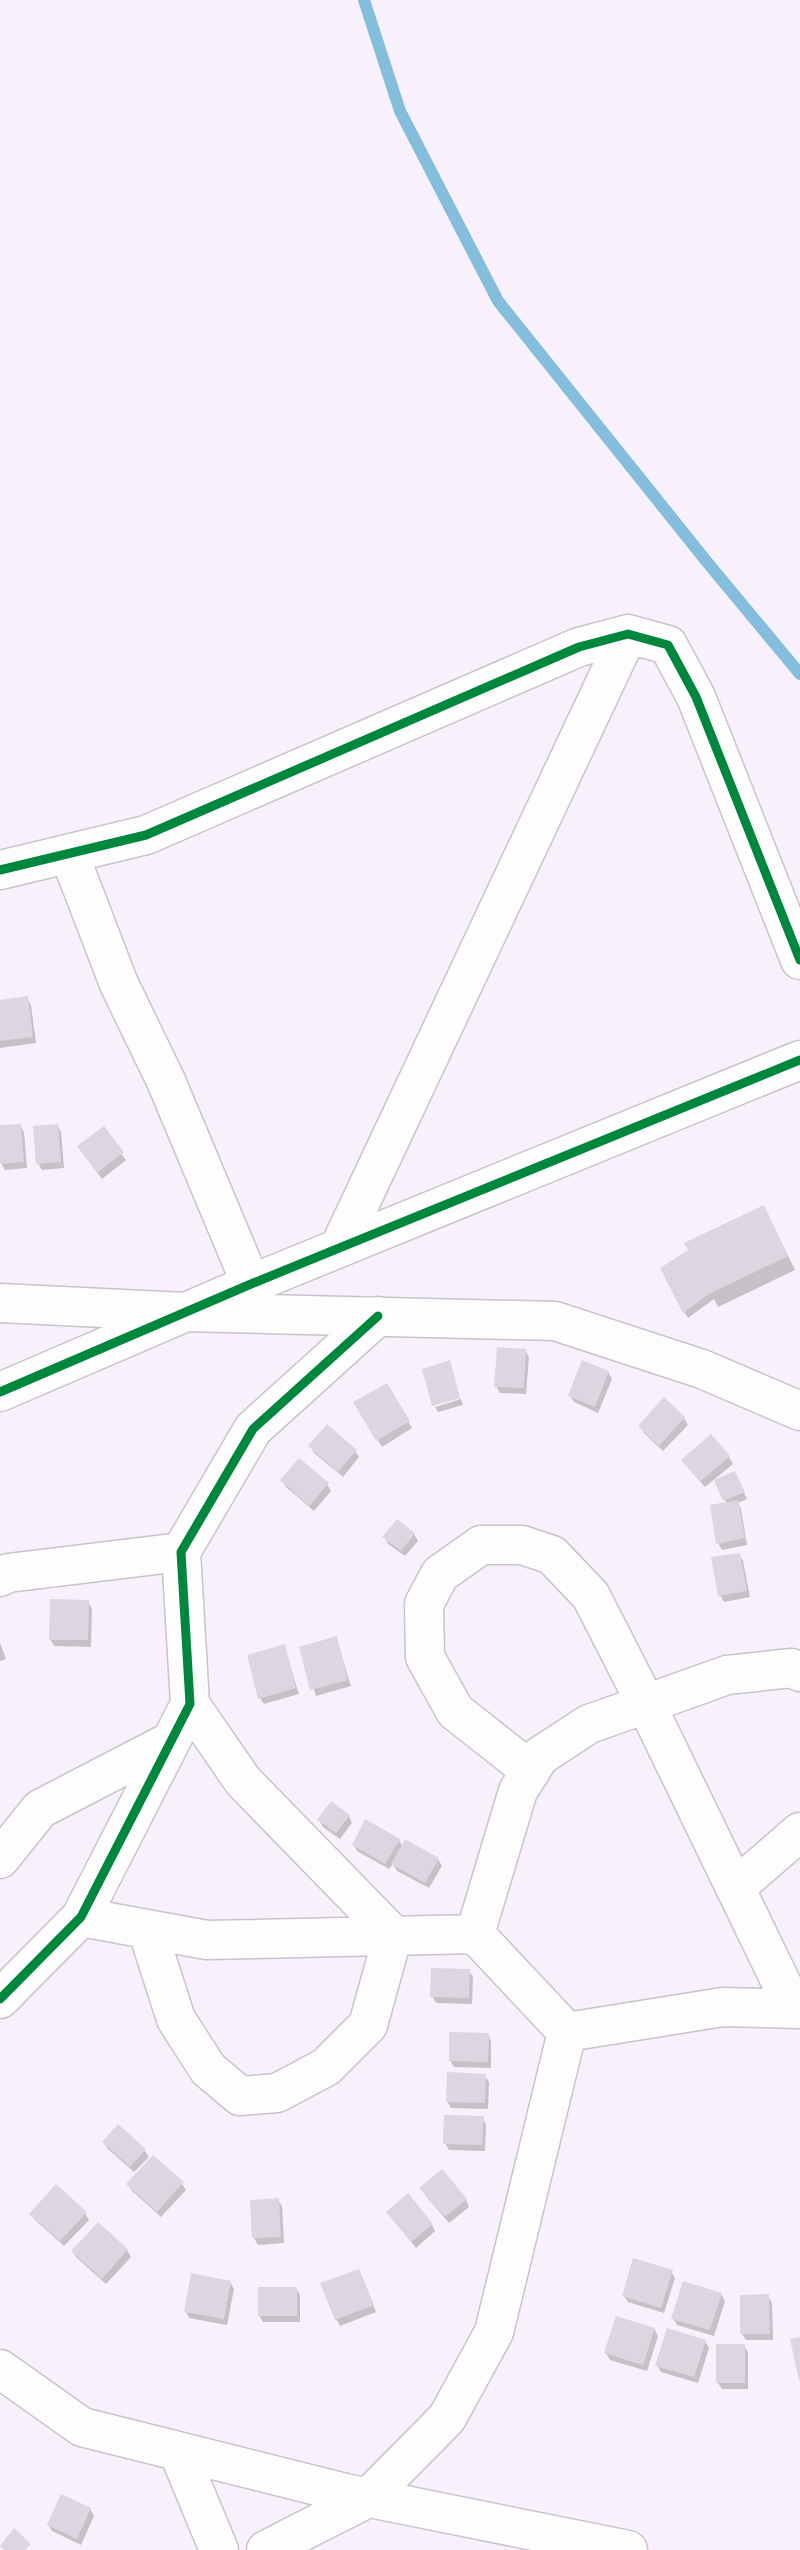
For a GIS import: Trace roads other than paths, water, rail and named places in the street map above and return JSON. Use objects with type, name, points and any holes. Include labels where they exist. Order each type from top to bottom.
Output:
[{"type":"street","points":[[339,1248],[628,634]]},
{"type":"street","points":[[0,870],[146,835],[579,647],[628,634],[668,645],[696,696],[800,960]]},
{"type":"street","points":[[69,854],[119,985],[166,1081],[251,1284]]},
{"type":"street","points":[[0,1392],[251,1284],[800,1059]]},
{"type":"street","points":[[0,1303],[185,1312],[555,1321],[702,1369],[800,1411]]},
{"type":"street","points":[[0,1999],[81,1917],[190,1704],[181,1552],[253,1429],[377,1316]]},
{"type":"street","points":[[531,1771],[455,1711],[425,1657],[424,1604],[440,1574],[481,1545],[522,1545],[552,1555],[591,1596],[797,2009],[723,2007],[566,2032]]},
{"type":"street","points":[[0,1577],[8,1573],[181,1552]]},
{"type":"street","points":[[475,1934],[518,1791],[540,1756],[589,1724],[727,1675],[792,1668],[800,1672]]},
{"type":"street","points":[[190,1704],[243,1781],[393,1936]]},
{"type":"street","points":[[0,1859],[40,1809],[171,1741]]},
{"type":"street","points":[[735,1888],[800,1832]]},
{"type":"street","points":[[81,1917],[207,1940],[475,1934],[566,2032]]},
{"type":"street","points":[[147,1930],[176,2019],[208,2069],[240,2096],[277,2093],[326,2067],[368,2025],[393,1936]]},
{"type":"street","points":[[266,2550],[368,2498],[447,2418],[494,2332],[566,2032]]},
{"type":"street","points":[[0,2369],[82,2427],[368,2498],[628,2550]]},
{"type":"street","points":[[178,2451],[219,2550]]},
{"type":"waterway","points":[[364,0],[400,111],[498,301],[800,674]]}]
